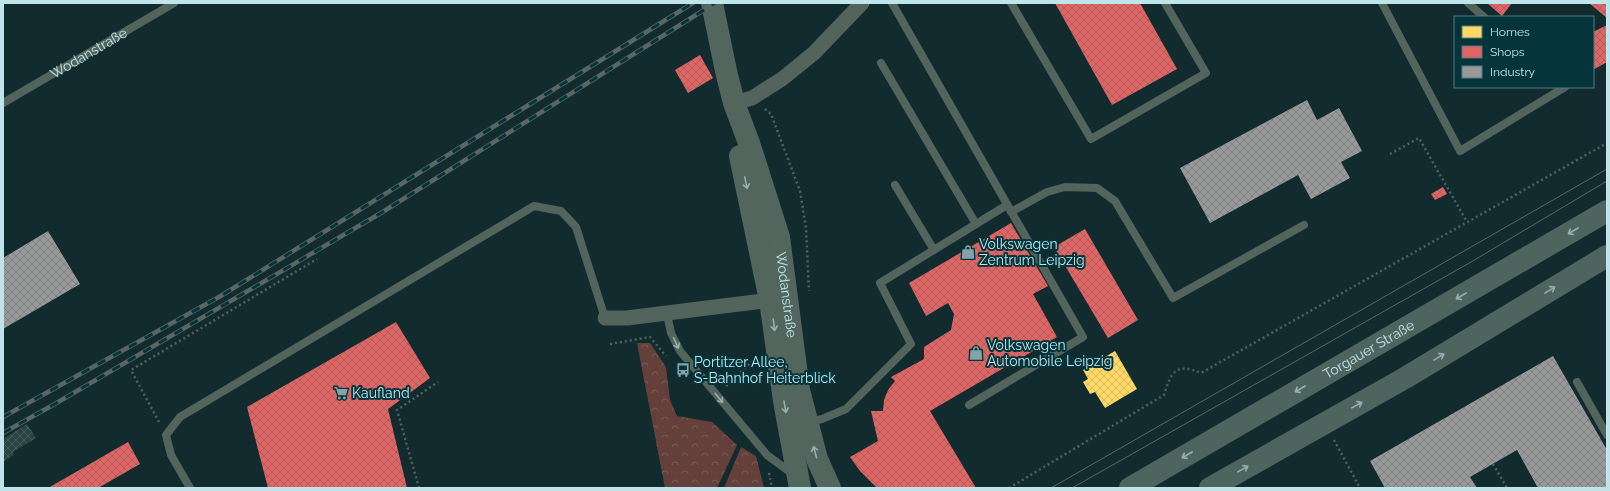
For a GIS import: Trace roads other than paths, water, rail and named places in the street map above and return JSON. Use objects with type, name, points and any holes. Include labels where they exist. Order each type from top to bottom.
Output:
[{"type":"main road","name":"Torgauer Straße","points":[[1130,488],[1607,211]]},
{"type":"main road","points":[[1210,488],[1405,378],[1607,256]]},
{"type":"street","name":"Wodanstraße","points":[[712,3],[734,103],[738,147],[778,299],[817,459],[830,488]]},
{"type":"street","points":[[734,103],[752,98],[782,79],[814,53],[862,3]]},
{"type":"street","name":"Wodanstraße","points":[[778,299],[776,342],[784,401],[799,483]]},
{"type":"street","points":[[605,318],[627,318],[667,314],[778,299]]},
{"type":"lane","name":"Wodanstraße","points":[[3,103],[174,3]]},
{"type":"lane","points":[[892,3],[1083,337],[969,405]]},
{"type":"lane","points":[[1011,3],[1091,139],[1206,73],[1165,3]]},
{"type":"lane","points":[[1382,3],[1460,151],[1563,88]]},
{"type":"lane","points":[[1468,3],[1483,16]]},
{"type":"lane","points":[[881,63],[976,224]]},
{"type":"lane","points":[[895,184],[934,250]]},
{"type":"lane","points":[[808,422],[822,419],[846,409],[911,344],[880,283],[976,224],[1047,192],[1065,187],[1096,188],[1115,201],[1174,298],[1304,225]]},
{"type":"lane","points":[[190,488],[171,455],[166,435],[180,417],[534,206],[562,211],[576,227],[605,318]]},
{"type":"lane","points":[[667,314],[671,333],[680,351],[767,455],[799,483]]},
{"type":"lane","points":[[1577,382],[1607,435]]},
{"type":"tram line","points":[[1051,488],[1607,169]]},
{"type":"tram line","points":[[1072,488],[1471,262],[1607,181]]},
{"type":"railway","points":[[3,417],[219,297],[693,3]]},
{"type":"railway","points":[[3,433],[381,213],[715,3]]},
{"type":"place","name":"Volkswagen Zentrum Leipzig","points":[[968,252]]},
{"type":"place","name":"Volkswagen Automobile Leipzig","points":[[976,353]]},
{"type":"place","name":"Portitzer Allee, S-Bahnhof Heiterblick","points":[[683,370]]},
{"type":"place","name":"Kaufland","points":[[341,393]]}]
